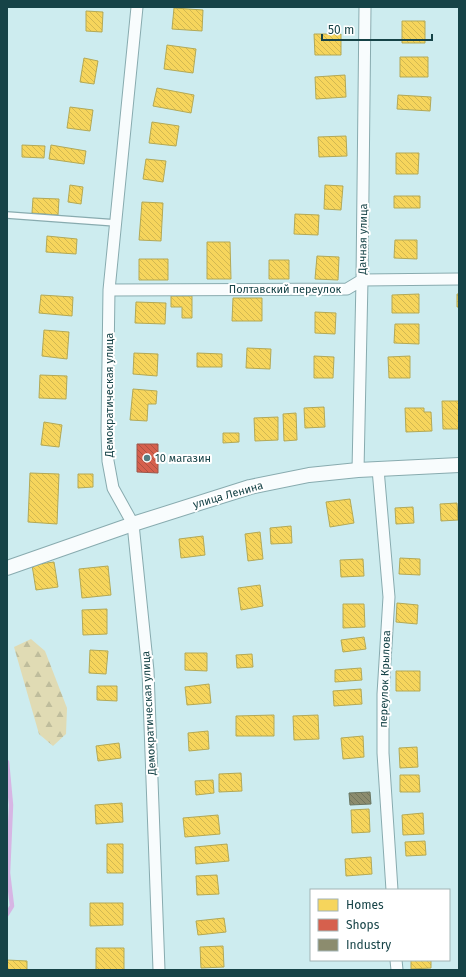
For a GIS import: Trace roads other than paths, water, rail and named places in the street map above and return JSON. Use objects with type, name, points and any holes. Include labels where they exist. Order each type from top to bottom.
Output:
[{"type":"street","name":"Демократическая улица","points":[[137,7],[110,290],[107,431],[108,461],[113,488],[132,524],[148,671],[159,970]]},
{"type":"street","name":"Дачная улица","points":[[358,470],[365,7]]},
{"type":"street","name":"Полтавский переулок","points":[[110,290],[347,289],[362,280],[459,279]]},
{"type":"street","name":"улица Ленина","points":[[7,568],[132,524],[250,487],[309,475],[358,470],[459,465]]},
{"type":"street","name":"переулок Крылова","points":[[378,469],[389,597],[383,694],[383,753],[392,889]]},
{"type":"lane","points":[[7,215],[116,223]]},
{"type":"waterway","points":[[7,762],[11,805],[8,873],[12,906],[7,914]]},
{"type":"place","name":"10 магазин","points":[[147,458]]}]
